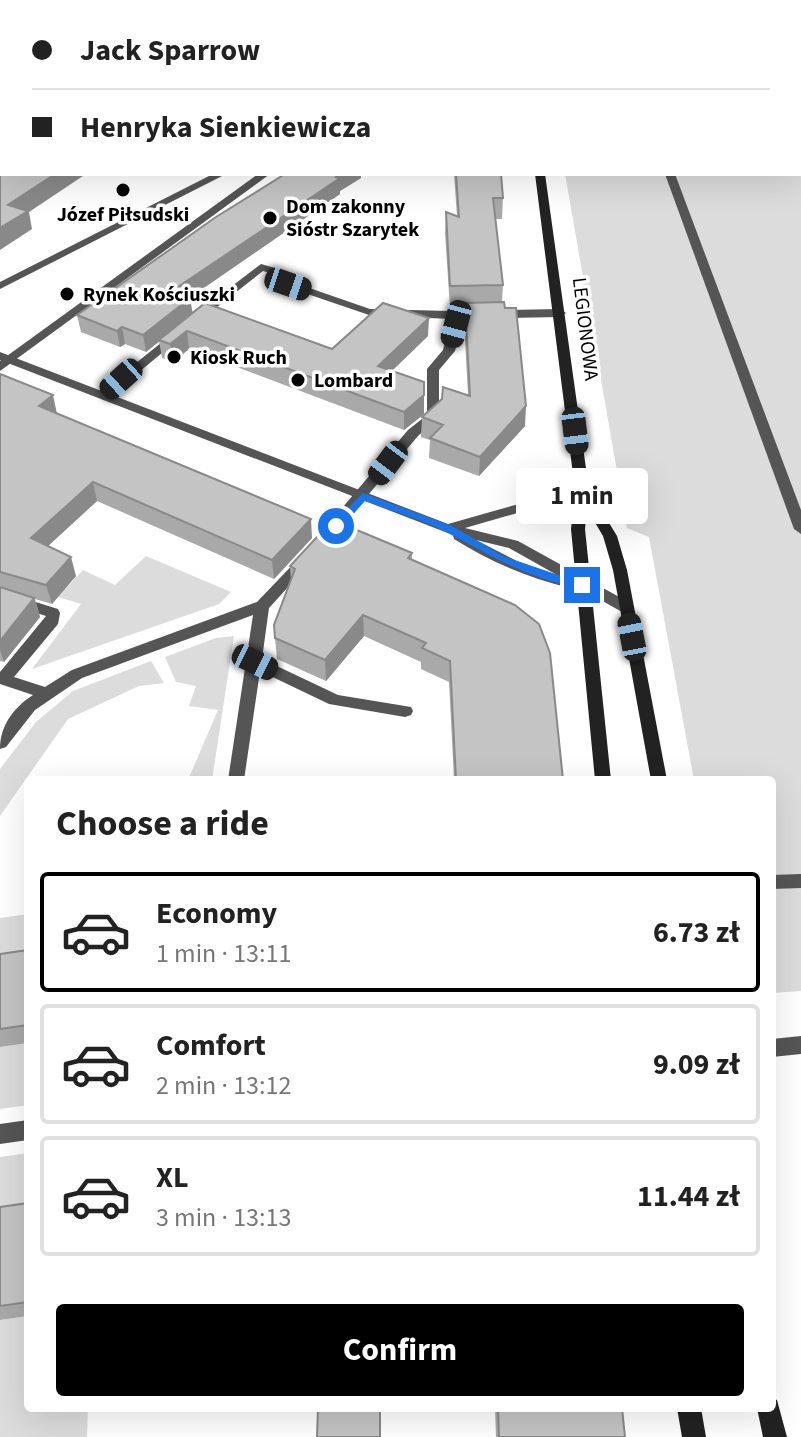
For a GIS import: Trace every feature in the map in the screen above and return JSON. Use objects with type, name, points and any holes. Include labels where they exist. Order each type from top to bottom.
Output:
[{"type":"main road","name":"LEGIONOWA","points":[[540,176],[582,490],[578,506],[582,585],[603,776]]},
{"type":"main road","name":"LEGIONOWA","points":[[582,490],[610,536],[627,608],[658,776]]},
{"type":"main road","points":[[690,1412],[694,1437]]},
{"type":"main road","points":[[770,1412],[775,1437]]},
{"type":"street","points":[[0,286],[217,176]]},
{"type":"street","points":[[4,361],[262,176]]},
{"type":"street","points":[[671,176],[801,529]]},
{"type":"street","points":[[104,395],[261,267],[278,272],[288,284],[369,312],[450,315],[560,313]]},
{"type":"street","points":[[0,743],[29,706],[44,693],[77,674],[262,606],[363,496],[413,433],[433,416],[433,369],[449,351],[456,324],[450,315]]},
{"type":"street","points":[[4,361],[104,395],[448,529],[501,560],[547,578],[582,585],[627,608]]},
{"type":"street","points":[[448,529],[582,490]]},
{"type":"street","points":[[0,596],[53,613],[53,620],[2,678],[44,693]]},
{"type":"street","points":[[237,776],[262,606]]},
{"type":"street","points":[[255,662],[335,700],[405,711]]},
{"type":"street","points":[[776,882],[801,881]]},
{"type":"street","points":[[776,1048],[801,1045]]},
{"type":"street","points":[[0,1134],[24,1131]]},
{"type":"shaded area","points":[[565,176],[801,176],[801,991],[776,993],[776,776],[693,776],[649,537],[627,528]]},
{"type":"shaded area","points":[[146,556],[231,592],[219,604],[32,669],[81,604],[58,597],[83,570],[115,585]]},
{"type":"shaded area","points":[[234,636],[213,776],[190,776],[218,710],[189,706],[196,686],[176,682],[165,657],[216,638]]},
{"type":"shaded area","points":[[151,661],[164,683],[139,686],[68,719],[28,776],[24,776],[24,782],[0,816],[0,769],[36,722],[73,691]]},
{"type":"shaded area","points":[[24,915],[24,951],[0,955],[0,918]]},
{"type":"shaded area","points":[[24,1044],[24,1106],[0,1109],[0,1047]]},
{"type":"shaded area","points":[[24,1154],[24,1220],[0,1223],[0,1157]]},
{"type":"shaded area","points":[[24,1317],[24,1412],[88,1412],[87,1437],[0,1437],[0,1320]]},
{"type":"building","points":[[0,176],[52,176],[8,205],[28,211],[0,228]]},
{"type":"building","points":[[282,176],[340,178],[172,291],[190,298],[143,335],[122,327],[117,331],[77,315],[216,217]]},
{"type":"building","points":[[456,176],[501,176],[503,198],[493,198],[503,285],[450,286],[446,212],[459,217]]},
{"type":"building","points":[[504,302],[505,308],[516,308],[526,406],[480,457],[430,438],[443,425],[422,417],[442,399],[443,387],[470,396],[465,303]]},
{"type":"building","points":[[205,303],[332,349],[383,303],[429,318],[378,366],[424,382],[424,395],[404,412],[187,331],[170,344],[159,340]]},
{"type":"building","points":[[0,374],[53,395],[39,406],[311,519],[272,560],[93,482],[31,538],[71,557],[46,585],[0,572]]},
{"type":"building","points":[[340,523],[412,553],[408,558],[515,605],[539,624],[550,653],[563,776],[456,776],[450,661],[422,648],[426,643],[363,615],[325,660],[275,638],[274,625],[295,569],[290,566],[329,524],[336,528]]},
{"type":"building","points":[[0,587],[34,598],[0,641]]},
{"type":"building","points":[[24,951],[24,1026],[0,1029],[0,954]]},
{"type":"building","points":[[24,1204],[24,1303],[0,1306],[0,1207]]},
{"type":"building","points":[[318,1412],[380,1412],[380,1437],[317,1437]]},
{"type":"building","points":[[498,1412],[622,1412],[625,1437],[499,1437]]},
{"type":"place","name":"Józef Piłsudski","points":[[123,190]]},
{"type":"place","name":"Dom zakonny Sióstr Szarytek","points":[[270,218]]},
{"type":"place","name":"Rynek Kościuszki","points":[[67,294]]},
{"type":"place","name":"Kiosk Ruch","points":[[174,357]]},
{"type":"place","name":"Lombard","points":[[298,380]]},
{"type":"route","points":[[336,526],[363,496],[448,529],[501,560],[547,578],[582,585]]}]
